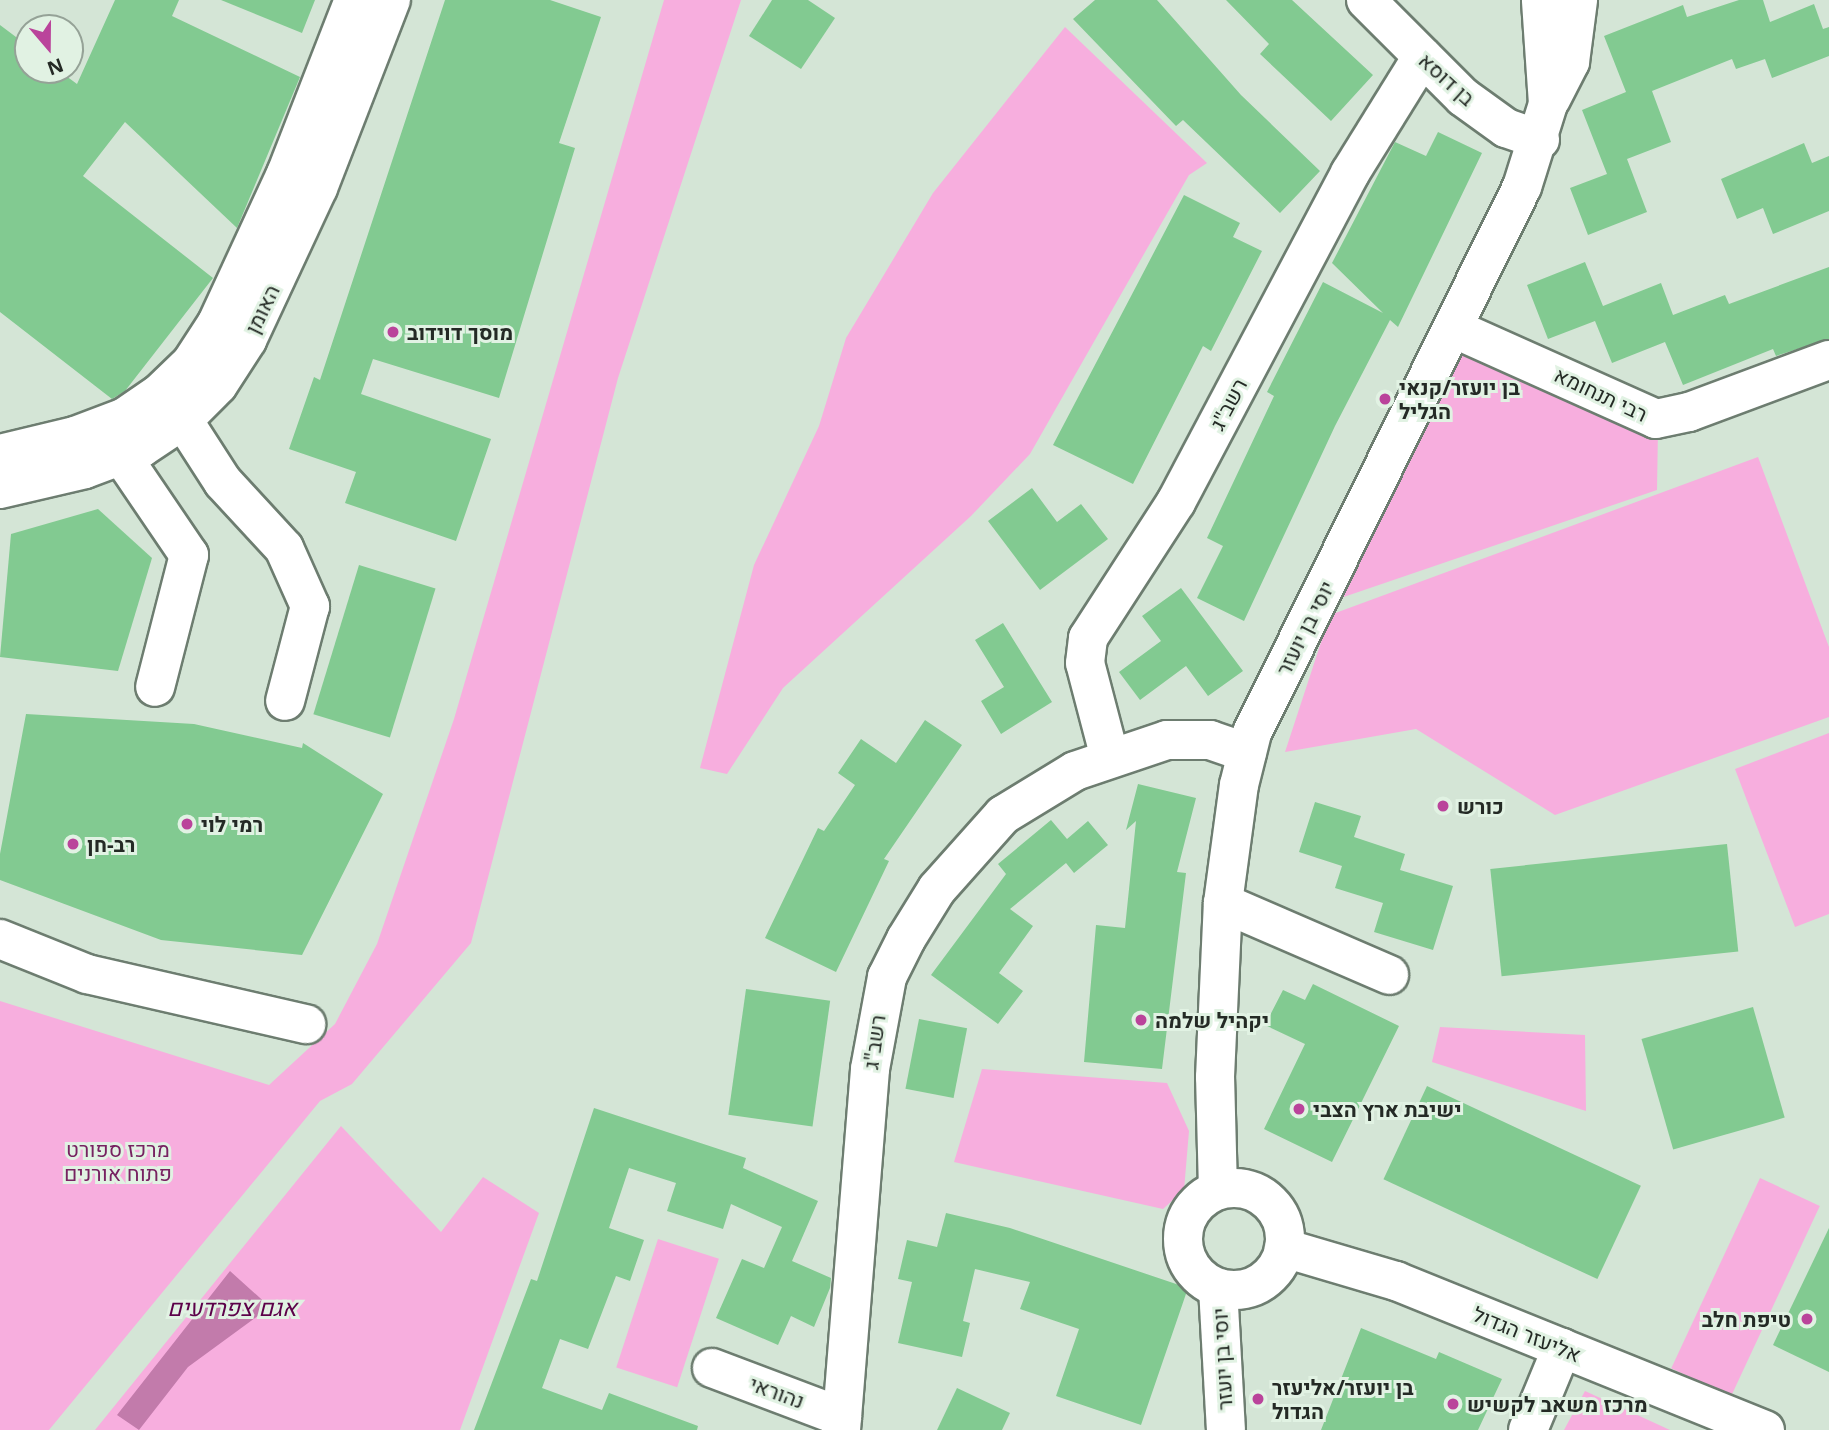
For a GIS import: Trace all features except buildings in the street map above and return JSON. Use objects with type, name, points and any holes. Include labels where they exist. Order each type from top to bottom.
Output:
[{"type":"street","name":"האומן","points":[[0,454],[125,417],[160,393],[191,363],[223,311],[286,174],[354,0]]},
{"type":"street","name":"האומן","points":[[0,489],[141,448],[183,420],[218,385],[272,290],[318,188],[391,0]]},
{"type":"street","name":"בן דוסא","points":[[1366,0],[1463,97],[1506,128],[1544,122]]},
{"type":"street","name":"יוסי בן יועזר","points":[[1541,0],[1544,122]]},
{"type":"street","name":"יוסי בן יועזר","points":[[1218,1190],[1214,1125],[1223,903],[1252,733],[1455,329],[1570,62],[1578,0]]},
{"type":"street","name":"רשב\"ג","points":[[1110,758],[1085,663],[1088,638],[1176,502],[1350,173],[1422,57]]},
{"type":"street","name":"רבי תנחומא","points":[[1455,329],[1656,419],[1689,412],[1829,360]]},
{"type":"street","points":[[183,420],[223,481],[284,548],[310,606],[285,701]]},
{"type":"street","points":[[121,456],[189,555],[155,687]]},
{"type":"street","name":"רשב\"ג","points":[[842,1423],[870,1069],[887,977],[937,889],[1003,816],[1075,771],[1167,740],[1210,740],[1247,753]]},
{"type":"street","points":[[1223,903],[1389,975]]},
{"type":"street","points":[[0,939],[87,974],[306,1024]]},
{"type":"street","points":[[1218,1190],[1252,1191],[1268,1200],[1284,1231],[1284,1248],[1278,1265],[1260,1282],[1235,1290],[1218,1288],[1190,1266],[1183,1231],[1194,1206],[1218,1190]]},
{"type":"street","name":"אליעזר הגדול","points":[[1284,1248],[1396,1282],[1765,1430]]},
{"type":"street","name":"יוסי בן יועזר","points":[[1218,1288],[1226,1430]]},
{"type":"street","points":[[1528,1430],[1562,1348]]},
{"type":"street","name":"נהוראי","points":[[712,1368],[842,1423]]},
{"type":"green space","name":"מרכז ספורט פתוח אורנים","points":[[664,0],[741,0],[618,378],[471,943],[352,1084],[320,1101],[49,1430],[0,1430],[0,1001],[269,1085],[335,1024],[377,944],[454,719]]},
{"type":"green space","points":[[1065,27],[1207,163],[1189,175],[1030,454],[971,516],[783,688],[727,774],[700,768],[754,565],[819,426],[846,338],[933,193]]},
{"type":"green space","points":[[1449,341],[1658,429],[1657,490],[1329,602]]},
{"type":"green space","points":[[1758,457],[1829,647],[1829,717],[1555,815],[1416,729],[1285,752],[1330,615]]},
{"type":"green space","points":[[1829,733],[1829,914],[1795,927],[1735,769]]},
{"type":"green space","points":[[1440,1027],[1585,1035],[1586,1111],[1432,1062]]},
{"type":"green space","points":[[982,1069],[1167,1083],[1189,1131],[1184,1190],[1163,1209],[954,1162]]},
{"type":"green space","points":[[341,1126],[441,1232],[483,1177],[539,1213],[460,1430],[95,1430]]},
{"type":"green space","points":[[1760,1178],[1820,1206],[1731,1396],[1671,1368]]},
{"type":"green space","points":[[658,1239],[719,1259],[677,1387],[616,1367]]},
{"type":"green space","points":[[1585,1391],[1670,1430],[1564,1430]]},
{"type":"water","name":"אגם צפרדעים","points":[[230,1271],[270,1307],[188,1367],[139,1430],[117,1415]]},
{"type":"place","name":"מוסך דוידוב","points":[[393,332]]},
{"type":"place","name":"בן יועזר/קנאי הגליל","points":[[1385,399]]},
{"type":"place","name":"כורש","points":[[1443,806]]},
{"type":"place","name":"רמי לוי","points":[[187,824]]},
{"type":"place","name":"רב-חן","points":[[73,844]]},
{"type":"place","name":"יקהיל שלמה","points":[[1141,1020]]},
{"type":"place","name":"ישיבת ארץ הצבי","points":[[1299,1109]]},
{"type":"place","name":"טיפת חלב","points":[[1807,1319]]},
{"type":"place","name":"בן יועזר/אליעזר הגדול","points":[[1258,1399]]},
{"type":"place","name":"מרכז משאב לקשיש","points":[[1453,1404]]}]
